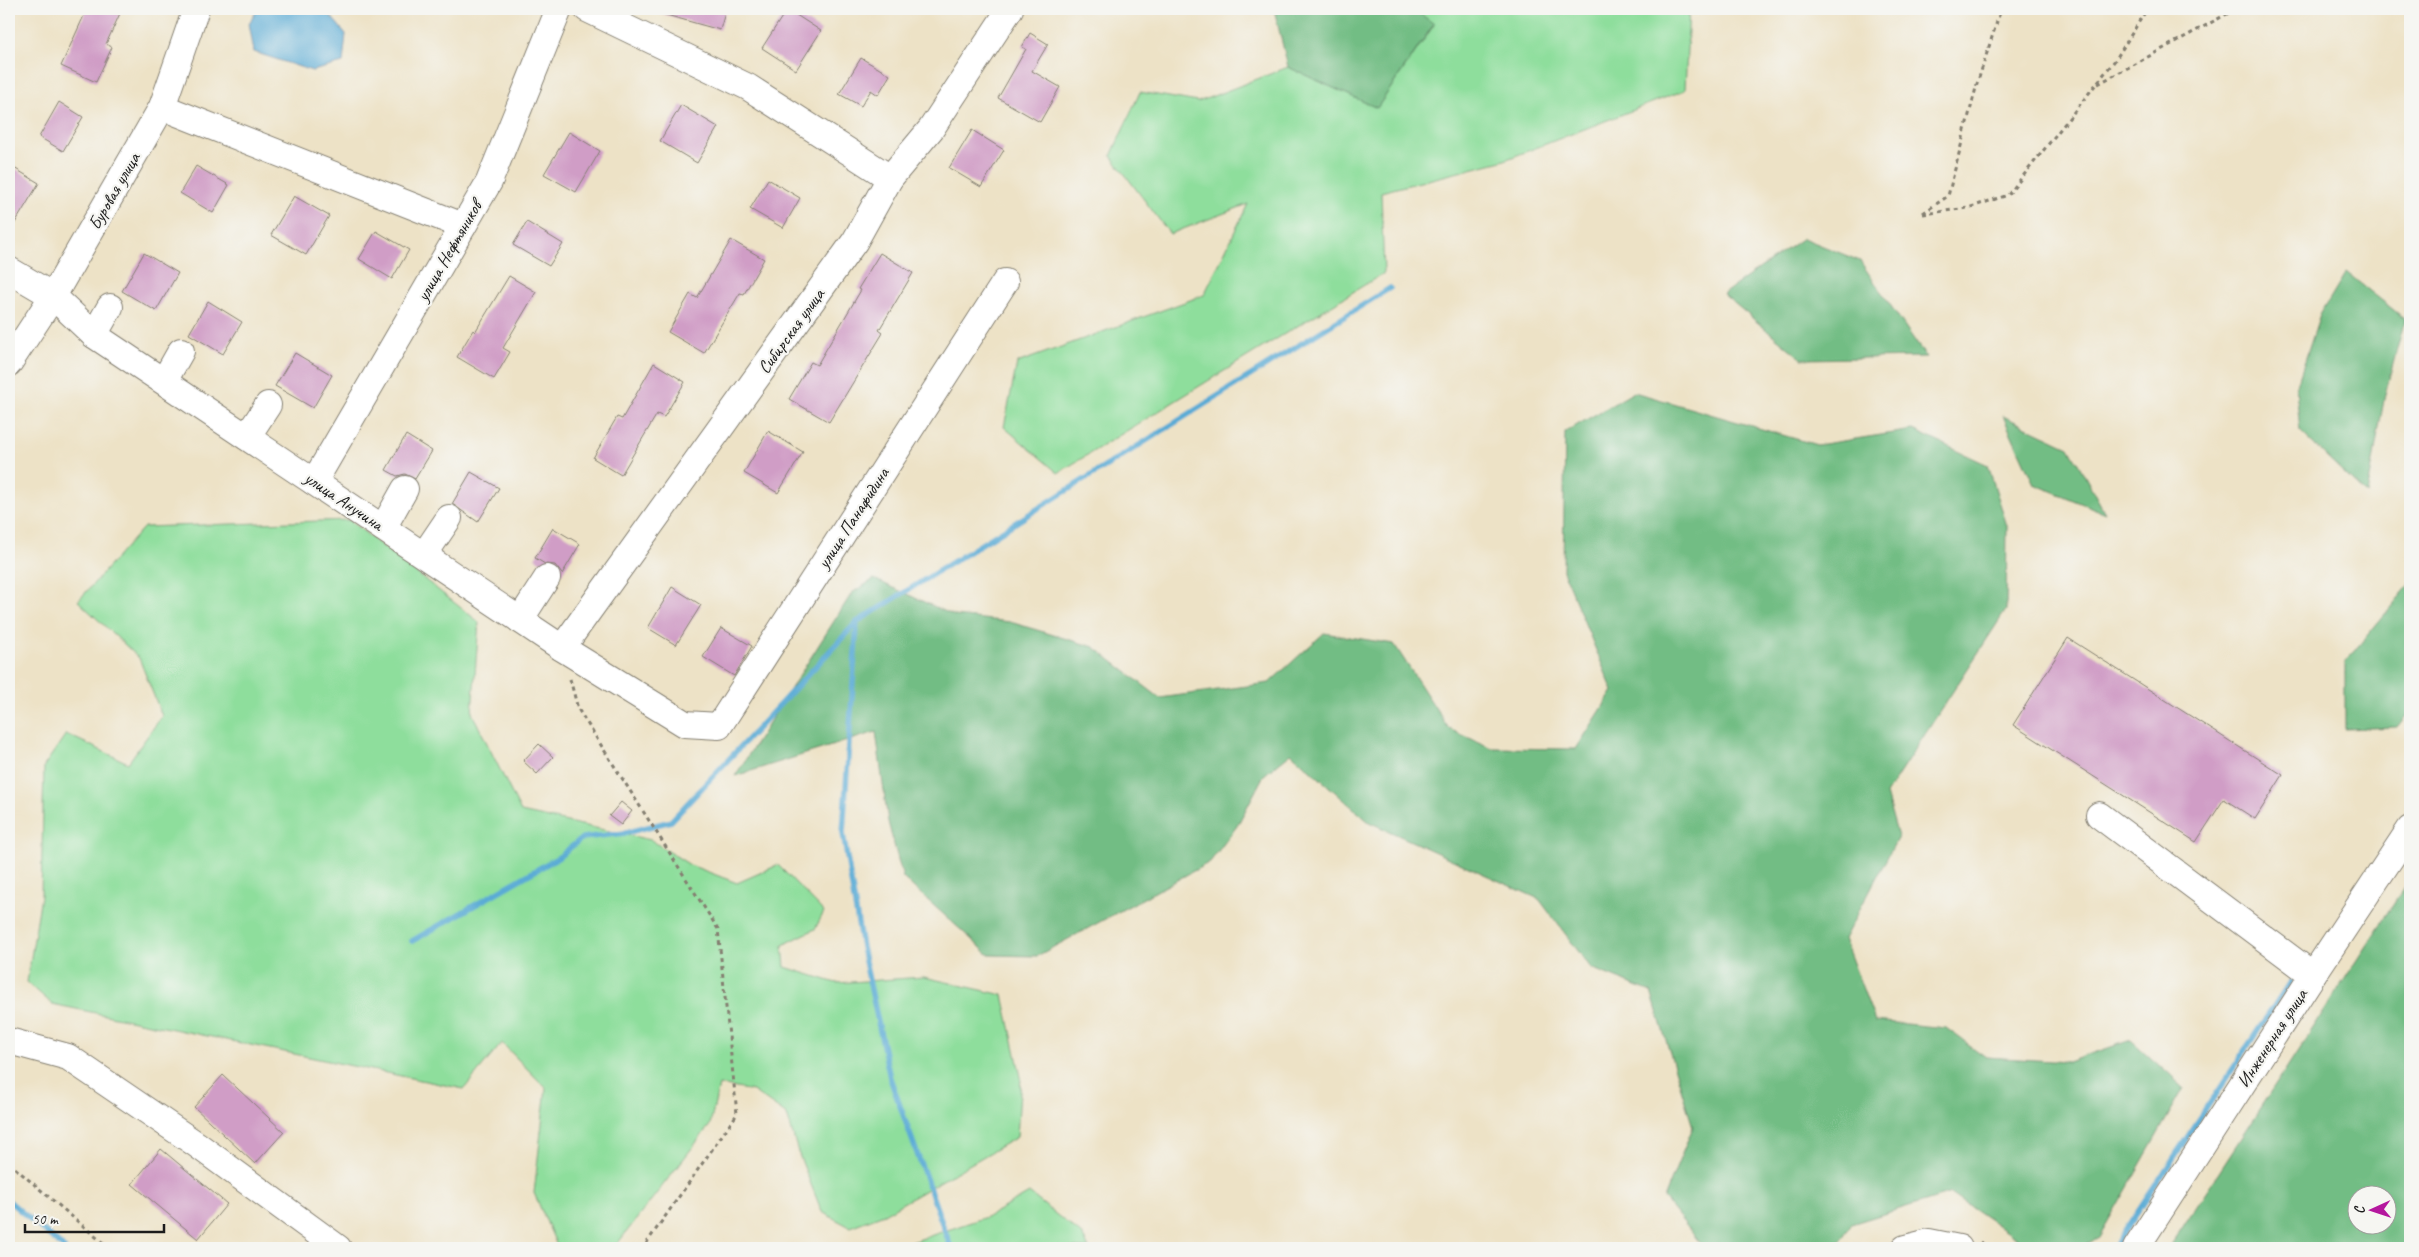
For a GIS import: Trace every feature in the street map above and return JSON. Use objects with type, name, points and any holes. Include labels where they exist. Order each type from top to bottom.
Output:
[{"type":"street","name":"Буровая улица","points":[[9,363],[53,296],[162,107],[196,9]]},
{"type":"street","name":"улица Нефтяников","points":[[314,482],[489,182],[559,9]]},
{"type":"street","points":[[586,9],[748,88],[890,178]]},
{"type":"street","name":"Сибирская улица","points":[[562,648],[856,241],[890,178],[931,129],[1010,9]]},
{"type":"street","points":[[162,107],[463,226]]},
{"type":"street","name":"улица Анучина","points":[[9,270],[53,296],[94,335],[562,648],[685,724]]},
{"type":"street","name":"улица Панафидина","points":[[685,724],[719,726],[1005,282]]},
{"type":"street","points":[[94,335],[110,307]]},
{"type":"street","points":[[164,382],[181,351]]},
{"type":"street","points":[[247,437],[268,405]]},
{"type":"street","points":[[383,528],[405,489]]},
{"type":"street","points":[[424,555],[449,518]]},
{"type":"street","points":[[520,620],[548,578]]},
{"type":"street","points":[[2099,815],[2313,974]]},
{"type":"street","name":"Инженерная улица","points":[[2136,1248],[2313,974],[2410,829]]},
{"type":"street","points":[[9,1041],[68,1057],[196,1144],[338,1248]]},
{"type":"street","points":[[1905,1248],[1929,1242],[1959,1248]]},
{"type":"path","points":[[2001,9],[1977,84],[1948,196],[1923,214],[1968,208],[2008,195],[2116,59],[2147,9]]},
{"type":"path","points":[[2095,86],[2236,9]]},
{"type":"path","points":[[562,648],[578,709],[718,929],[737,1114],[643,1248]]},
{"type":"path","points":[[9,1163],[109,1248]]},
{"type":"green space","points":[[1274,9],[1414,9],[1434,24],[1377,108],[1288,67]]},
{"type":"green space","points":[[1414,9],[1689,9],[1685,90],[1502,161],[1381,192],[1384,273],[1058,473],[1004,427],[1017,363],[1204,295],[1248,204],[1170,234],[1111,156],[1140,92],[1198,102],[1288,67],[1377,108],[1434,25]]},
{"type":"green space","points":[[1803,238],[1860,261],[1926,357],[1802,359],[1723,294]]},
{"type":"green space","points":[[2346,272],[2405,319],[2385,394],[2367,495],[2300,431],[2296,388],[2320,315]]},
{"type":"green space","points":[[1634,392],[1817,445],[1913,430],[1988,465],[2007,526],[2006,610],[1886,794],[1898,837],[1844,939],[1875,1021],[1946,1028],[1986,1057],[2068,1062],[2131,1040],[2184,1088],[2099,1237],[2078,1248],[2031,1248],[1951,1193],[1851,1224],[1836,1248],[1690,1248],[1701,1244],[1664,1198],[1693,1127],[1651,992],[1591,968],[1539,899],[1369,822],[1291,753],[1264,775],[1237,826],[1210,862],[1037,956],[989,955],[903,878],[888,822],[876,732],[735,776],[852,593],[874,579],[955,616],[1010,622],[1094,647],[1160,698],[1269,683],[1324,633],[1394,644],[1449,729],[1492,748],[1576,749],[1613,691],[1563,571],[1565,432]]},
{"type":"green space","points":[[2003,416],[2069,447],[2105,513],[2034,484]]},
{"type":"green space","points":[[349,520],[479,622],[472,713],[521,812],[651,840],[690,865],[737,883],[778,865],[824,912],[815,929],[783,945],[785,967],[836,983],[924,977],[1003,995],[1021,1077],[1017,1137],[884,1214],[850,1227],[822,1212],[798,1152],[787,1115],[753,1091],[719,1085],[710,1125],[614,1248],[558,1248],[534,1193],[546,1088],[502,1043],[464,1089],[52,1004],[27,982],[41,896],[44,766],[66,734],[128,763],[162,716],[139,658],[78,601],[144,527]]},
{"type":"green space","points":[[2410,584],[2410,711],[2397,727],[2345,729],[2345,662]]},
{"type":"green space","points":[[2410,879],[2410,1248],[2169,1248]]},
{"type":"green space","points":[[1029,1193],[1082,1235],[1089,1248],[894,1248],[989,1216]]},
{"type":"water","points":[[258,9],[316,9],[329,14],[346,34],[343,63],[312,71],[254,52],[249,23]]},
{"type":"building","points":[[87,9],[122,9],[106,44],[112,47],[96,82],[61,66]]},
{"type":"building","points":[[660,9],[726,9],[720,30],[659,13]]},
{"type":"building","points":[[787,9],[821,31],[796,70],[762,48]]},
{"type":"building","points":[[1030,33],[1048,44],[1032,71],[1060,87],[1040,122],[998,98],[1026,49],[1022,47]]},
{"type":"building","points":[[861,58],[890,75],[878,95],[871,90],[861,106],[839,94]]},
{"type":"building","points":[[59,102],[83,117],[63,151],[39,137]]},
{"type":"building","points":[[681,105],[718,127],[697,163],[660,141]]},
{"type":"building","points":[[972,130],[1004,150],[981,187],[949,168]]},
{"type":"building","points":[[569,132],[600,151],[576,192],[544,174]]},
{"type":"building","points":[[9,165],[39,183],[9,233]]},
{"type":"building","points":[[196,166],[229,185],[213,213],[180,193]]},
{"type":"building","points":[[768,179],[800,198],[783,228],[750,209]]},
{"type":"building","points":[[294,196],[329,216],[306,255],[271,235]]},
{"type":"building","points":[[527,222],[563,244],[549,266],[513,245]]},
{"type":"building","points":[[376,231],[409,250],[392,279],[359,259]]},
{"type":"building","points":[[731,240],[764,259],[744,294],[740,293],[704,353],[668,332],[690,294],[697,298]]},
{"type":"building","points":[[144,253],[178,273],[156,311],[122,291]]},
{"type":"building","points":[[880,253],[913,273],[879,330],[883,333],[829,422],[789,399],[811,362],[817,365],[861,290],[858,289]]},
{"type":"building","points":[[509,276],[536,292],[503,348],[510,352],[494,379],[457,357],[473,330],[475,332]]},
{"type":"building","points":[[208,301],[242,322],[223,354],[189,334]]},
{"type":"building","points":[[295,353],[332,375],[313,408],[275,386]]},
{"type":"building","points":[[654,363],[685,382],[664,417],[657,414],[621,475],[593,458],[617,417],[622,419]]},
{"type":"building","points":[[768,431],[803,452],[778,493],[744,473]]},
{"type":"building","points":[[406,435],[432,451],[415,479],[405,474],[397,476],[386,470]]},
{"type":"building","points":[[471,472],[499,488],[478,522],[452,504]]},
{"type":"building","points":[[553,528],[580,544],[562,574],[555,565],[545,564],[535,558]]},
{"type":"building","points":[[672,587],[701,605],[676,645],[648,628]]},
{"type":"building","points":[[721,628],[752,646],[734,676],[703,657]]},
{"type":"building","points":[[2068,638],[2283,775],[2255,819],[2224,799],[2196,842],[2013,725]]},
{"type":"building","points":[[539,744],[553,757],[537,774],[523,761]]},
{"type":"building","points":[[621,802],[632,811],[621,825],[609,816]]},
{"type":"building","points":[[223,1075],[284,1132],[255,1164],[194,1107]]},
{"type":"building","points":[[161,1149],[227,1204],[198,1239],[132,1184]]},
{"type":"waterway","points":[[412,941],[559,857],[582,838],[625,833],[671,821],[857,622],[1390,288]]},
{"type":"waterway","points":[[857,622],[843,833],[862,947],[890,1078],[951,1248]]},
{"type":"waterway","points":[[2114,1248],[2290,982]]},
{"type":"waterway","points":[[9,1201],[64,1248]]}]
